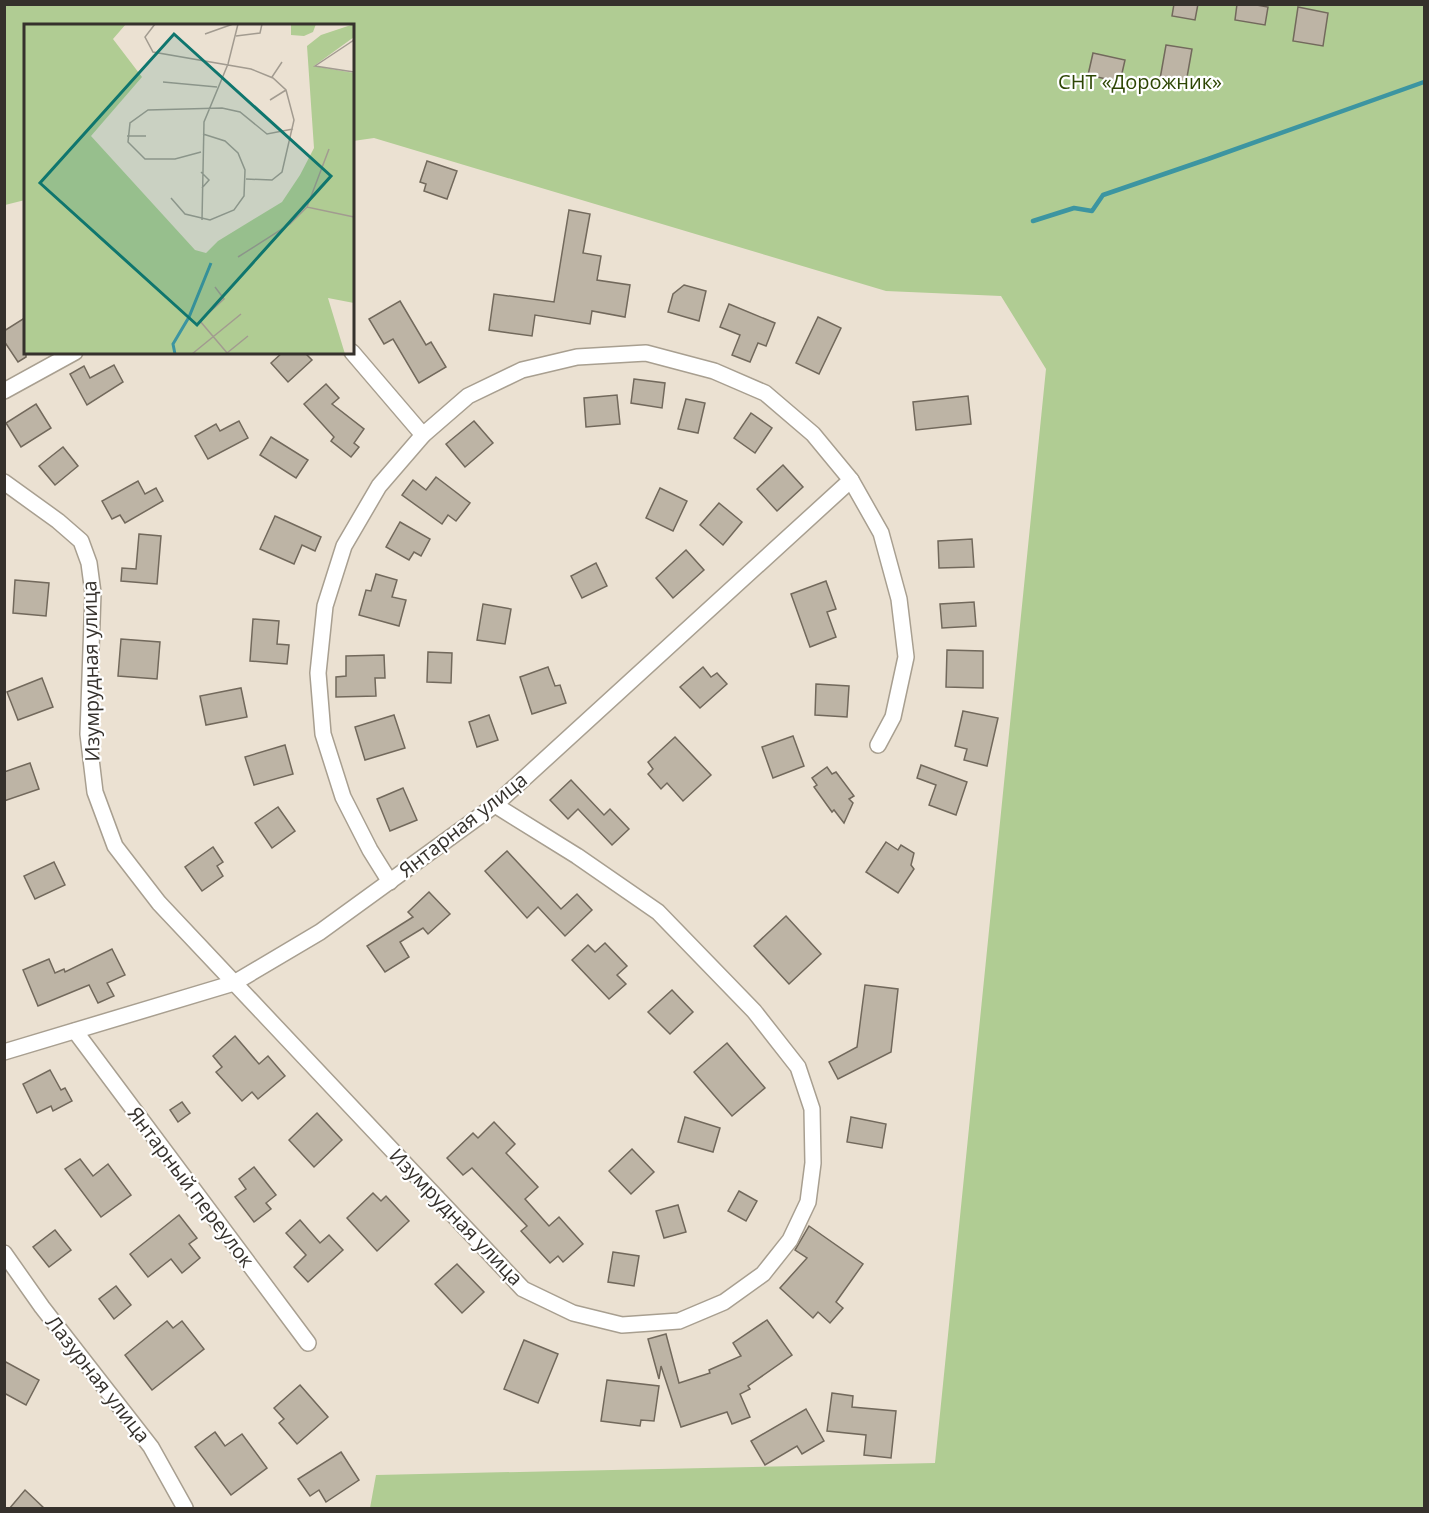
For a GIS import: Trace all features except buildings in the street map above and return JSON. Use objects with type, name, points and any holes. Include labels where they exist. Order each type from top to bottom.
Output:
[{"type":"street","points":[[390,882],[370,850],[343,798],[323,734],[318,674],[325,606],[344,546],[379,486],[423,435],[468,396],[522,370],[577,357],[646,353],[714,371],[765,393],[813,434],[851,480],[881,533],[899,599],[906,657],[893,717],[878,745]]},
{"type":"street","points":[[4,391],[71,354]]},
{"type":"street","points":[[354,354],[423,435]]},
{"type":"street","name":"Янтарная улица","points":[[4,1052],[234,983],[320,932],[495,805],[851,480]]},
{"type":"street","name":"Изумрудная улица","points":[[4,482],[58,521],[81,541],[89,563],[93,593],[88,734],[95,792],[115,846],[159,903],[523,1289],[573,1313],[622,1325],[679,1321],[724,1302],[763,1274],[790,1240],[808,1202],[813,1163],[812,1109],[798,1067],[754,1011],[658,912],[577,856],[495,805]]},
{"type":"street","name":"Янтарный переулок","points":[[75,1031],[308,1343]]},
{"type":"street","name":"Лазурная улица","points":[[4,1253],[42,1307],[151,1447],[185,1509]]},
{"type":"green space","name":"СНТ «Дорожник»","points":[[4,5],[1424,5],[1424,1508],[370,1508],[376,1475],[935,1463],[1046,369],[1001,296],[886,291],[374,138],[354,141],[354,24],[24,24],[24,200],[5,205]]},
{"type":"waterway","points":[[1033,221],[1074,208],[1092,211],[1103,195],[1424,82]]}]
